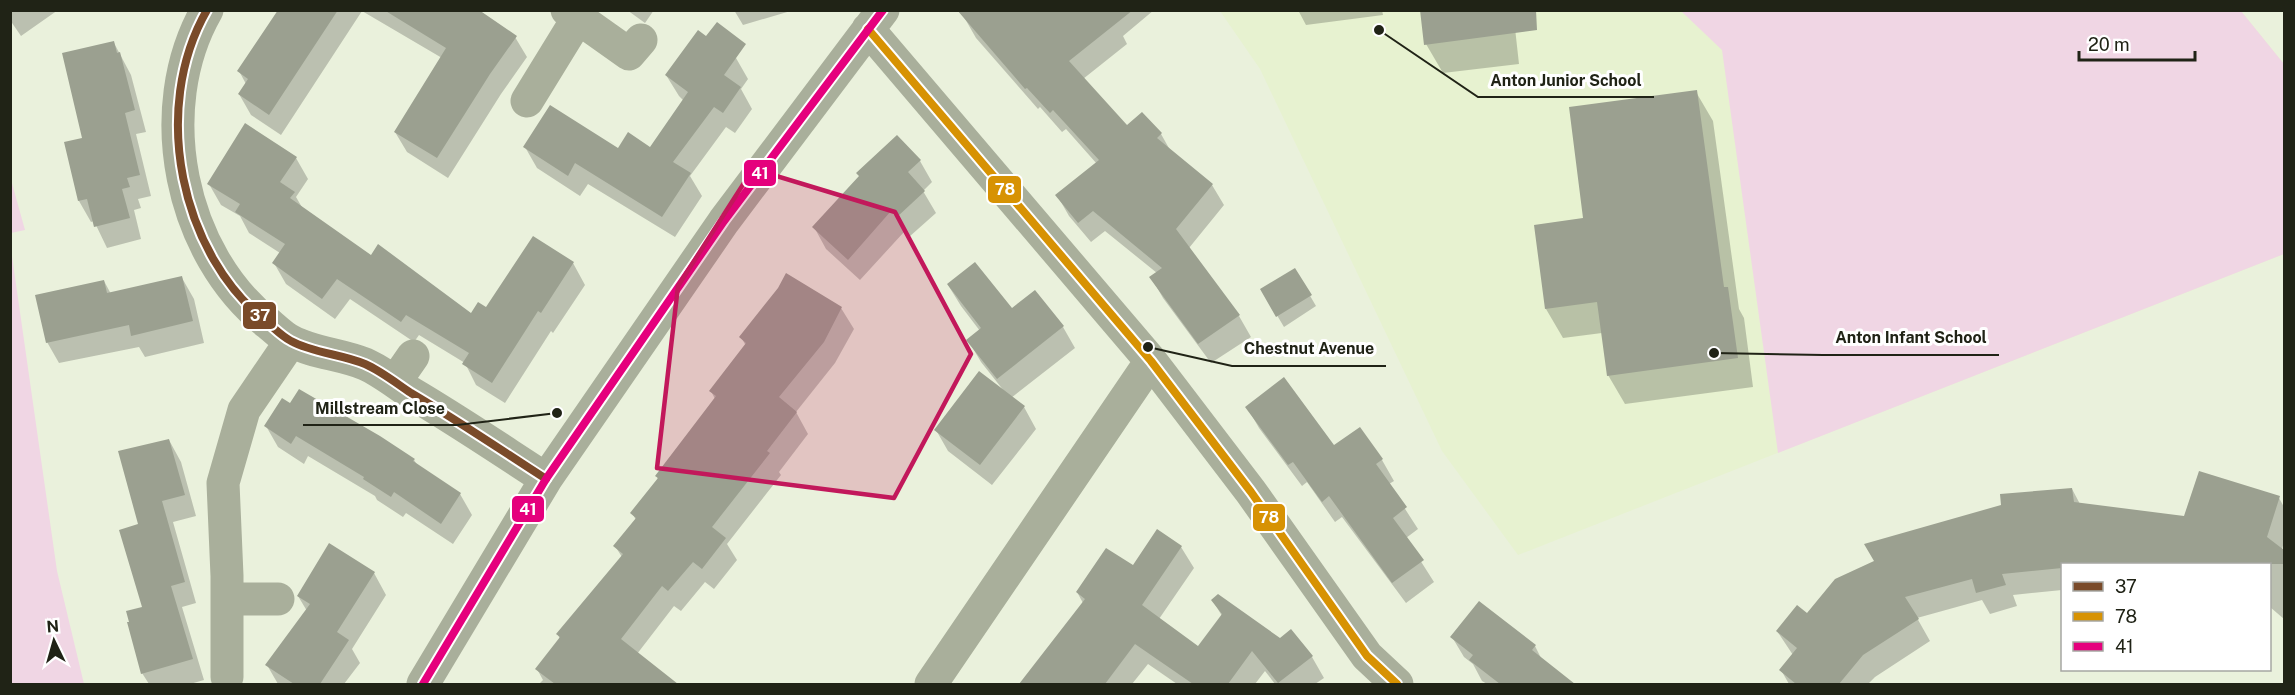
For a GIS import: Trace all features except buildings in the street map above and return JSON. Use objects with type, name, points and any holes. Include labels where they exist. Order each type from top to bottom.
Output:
[{"type":"street","points":[[207,10],[196,28],[179,98],[181,153],[184,182],[191,213],[204,246],[222,275],[244,302],[291,341],[365,364],[404,369],[546,479]]},
{"type":"street","points":[[527,101],[573,14],[629,54],[641,40]]},
{"type":"street","points":[[423,684],[546,479],[724,221],[876,20],[1151,361],[1251,492],[1367,656],[1397,684]]},
{"type":"street","points":[[227,677],[223,483],[244,410],[291,341]]},
{"type":"street","points":[[931,684],[1151,361]]},
{"type":"street","points":[[227,599],[278,599]]},
{"type":"highlighted area","points":[[753,169],[895,212],[971,354],[894,498],[657,468],[678,286]]},
{"type":"shaded area","points":[[1220,11],[2241,11],[2284,64],[2284,254],[1518,555],[1442,451],[1260,69]]},
{"type":"shaded area","points":[[1681,11],[2241,11],[2284,64],[2284,254],[1778,453],[1722,50]]},
{"type":"shaded area","points":[[10,176],[25,230],[11,233],[10,233]]},
{"type":"shaded area","points":[[10,242],[57,571],[84,684],[11,684]]},
{"type":"transit line","name":"37","points":[[207,10],[190,49],[180,91],[178,135],[183,178],[195,220],[214,260],[238,295],[288,339],[308,348],[371,367],[546,479]]},
{"type":"transit line","name":"41","points":[[423,684],[546,479],[724,221],[883,10]]},
{"type":"transit line","name":"78","points":[[868,29],[1151,361],[1251,492],[1367,656],[1397,684]]},
{"type":"place","name":"Anton Junior School","points":[[1379,30]]},
{"type":"place","name":"Chestnut Avenue","points":[[1148,347]]},
{"type":"place","name":"Anton Infant School","points":[[1714,353]]},
{"type":"place","name":"Millstream Close","points":[[557,413]]}]
